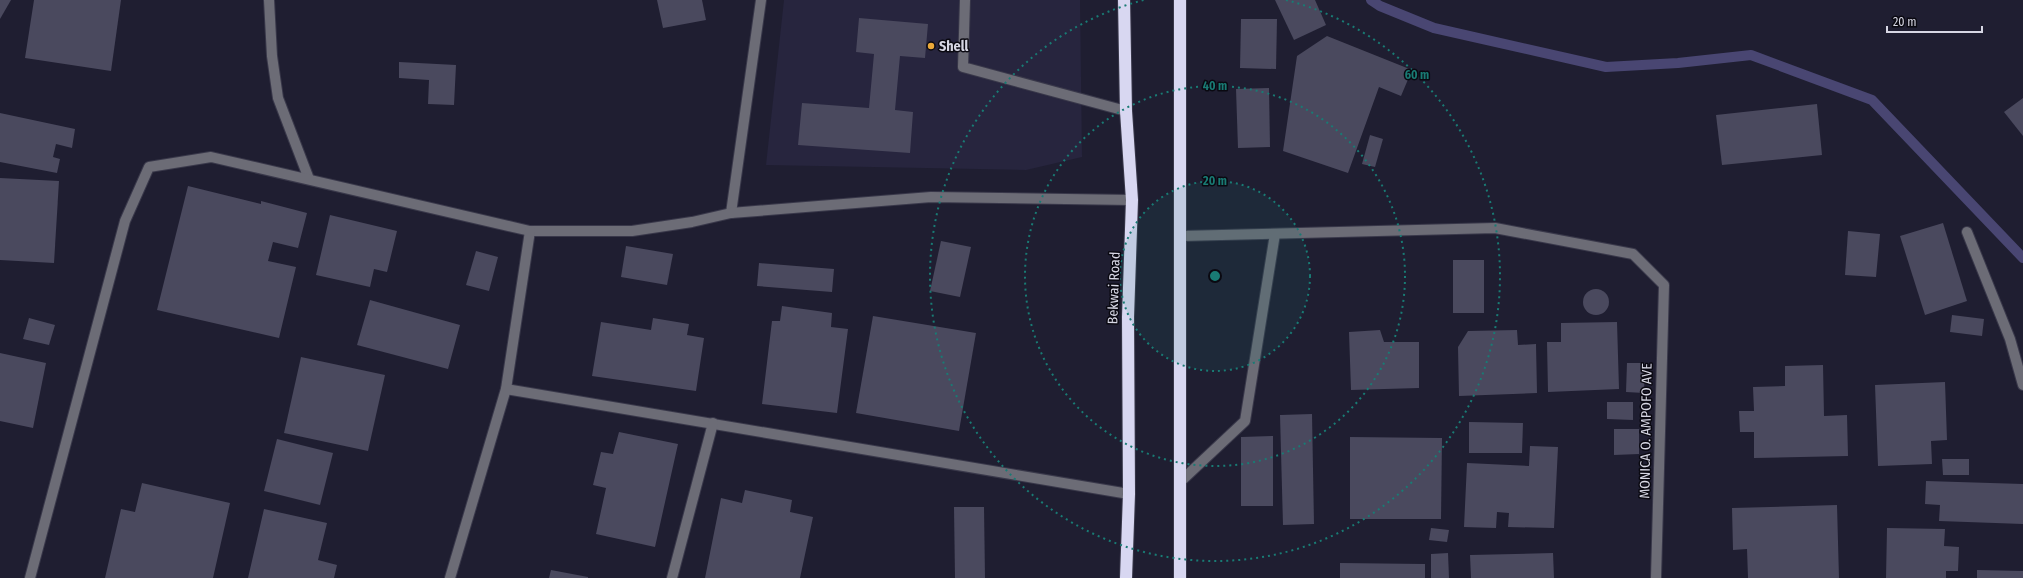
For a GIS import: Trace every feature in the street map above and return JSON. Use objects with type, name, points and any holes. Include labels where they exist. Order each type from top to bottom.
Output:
[{"type":"highway","name":"Bekwai Road","points":[[1124,0],[1126,112],[1132,200],[1128,317],[1129,494],[1126,578]]},
{"type":"highway","points":[[1180,0],[1180,578]]},
{"type":"street","points":[[269,0],[272,56],[278,98],[309,179]]},
{"type":"street","points":[[731,213],[761,0]]},
{"type":"street","points":[[965,0],[963,67],[1126,112]]},
{"type":"street","points":[[30,578],[125,221],[149,167],[211,157],[530,231],[632,231],[692,222],[731,213],[931,197],[1132,200]]},
{"type":"street","name":"MONICA O. AMPOFO AVE","points":[[1275,234],[1495,228],[1633,254],[1664,285],[1656,578]]},
{"type":"street","points":[[450,578],[506,388],[530,231]]},
{"type":"street","points":[[1968,232],[2010,339],[2023,385]]},
{"type":"street","points":[[1181,236],[1275,234],[1245,421],[1181,481]]},
{"type":"street","points":[[506,388],[1129,494]]},
{"type":"street","points":[[672,578],[713,423]]},
{"type":"shaded area","points":[[784,0],[1080,0],[1082,157],[1026,170],[766,165]]},
{"type":"building","points":[[0,0],[11,0],[0,19]]},
{"type":"building","points":[[34,0],[121,0],[111,71],[25,58]]},
{"type":"building","points":[[657,0],[702,0],[706,20],[663,28]]},
{"type":"building","points":[[1275,0],[1315,0],[1326,25],[1294,40]]},
{"type":"building","points":[[859,18],[928,24],[925,58],[900,56],[895,110],[913,112],[910,153],[798,145],[802,103],[869,108],[874,54],[856,52]]},
{"type":"building","points":[[1241,19],[1277,19],[1276,69],[1240,68]]},
{"type":"building","points":[[1327,36],[1412,70],[1401,96],[1379,87],[1348,173],[1283,151],[1297,56]]},
{"type":"building","points":[[399,62],[456,65],[454,105],[428,104],[429,80],[399,78]]},
{"type":"building","points":[[1269,88],[1270,147],[1238,148],[1236,89]]},
{"type":"building","points":[[2023,98],[2023,136],[2004,112]]},
{"type":"building","points":[[1817,104],[1822,155],[1722,165],[1716,115]]},
{"type":"building","points":[[0,113],[75,129],[72,148],[56,144],[53,157],[60,159],[57,173],[0,162]]},
{"type":"building","points":[[1370,135],[1383,139],[1375,167],[1362,164]]},
{"type":"building","points":[[0,178],[59,181],[54,263],[0,260]]},
{"type":"building","points":[[188,186],[261,204],[261,201],[307,213],[298,248],[273,242],[268,261],[296,267],[279,338],[157,310]]},
{"type":"building","points":[[330,215],[397,231],[387,272],[374,269],[370,287],[316,275]]},
{"type":"building","points":[[1943,223],[1967,301],[1925,315],[1900,236]]},
{"type":"building","points":[[1848,231],[1880,234],[1876,277],[1845,275]]},
{"type":"building","points":[[941,241],[971,247],[960,297],[930,291]]},
{"type":"building","points":[[626,246],[673,254],[667,285],[621,277]]},
{"type":"building","points":[[476,251],[498,257],[489,291],[466,285]]},
{"type":"building","points":[[1453,260],[1484,260],[1484,313],[1453,313]]},
{"type":"building","points":[[759,263],[834,269],[832,292],[757,286]]},
{"type":"building","points":[[1596,289],[1606,292],[1609,302],[1606,312],[1596,315],[1586,312],[1583,302],[1586,292]]},
{"type":"building","points":[[370,300],[460,325],[448,369],[357,345]]},
{"type":"building","points":[[782,306],[832,313],[831,327],[848,329],[837,413],[762,404],[772,321],[780,321]]},
{"type":"building","points":[[1952,315],[1984,319],[1982,336],[1950,332]]},
{"type":"building","points":[[873,316],[976,333],[959,431],[856,413]]},
{"type":"building","points":[[29,318],[55,325],[49,345],[23,339]]},
{"type":"building","points":[[653,318],[689,324],[687,335],[704,338],[696,391],[592,376],[601,322],[651,330]]},
{"type":"building","points":[[1617,322],[1619,389],[1548,392],[1547,342],[1561,342],[1561,323]]},
{"type":"building","points":[[1380,330],[1384,342],[1419,342],[1419,388],[1351,390],[1349,332]]},
{"type":"building","points":[[1517,330],[1518,345],[1536,344],[1537,393],[1459,396],[1458,347],[1468,331]]},
{"type":"building","points":[[0,353],[46,363],[33,428],[0,421]]},
{"type":"building","points":[[301,357],[385,375],[368,451],[284,433]]},
{"type":"building","points":[[1627,363],[1645,363],[1644,393],[1626,392]]},
{"type":"building","points":[[1823,365],[1824,416],[1847,415],[1848,456],[1754,458],[1754,432],[1740,432],[1739,411],[1754,411],[1753,387],[1785,386],[1785,366]]},
{"type":"building","points":[[1945,382],[1947,440],[1931,441],[1932,464],[1878,466],[1875,385]]},
{"type":"building","points":[[1607,402],[1633,402],[1633,420],[1607,419]]},
{"type":"building","points":[[1312,414],[1314,524],[1283,525],[1280,415]]},
{"type":"building","points":[[1469,422],[1523,423],[1522,453],[1469,453]]},
{"type":"building","points":[[1614,429],[1639,429],[1639,454],[1614,455]]},
{"type":"building","points":[[619,432],[678,444],[655,547],[596,534],[606,488],[593,485],[601,452],[613,454]]},
{"type":"building","points":[[1273,436],[1273,506],[1241,506],[1241,437]]},
{"type":"building","points":[[1350,437],[1442,438],[1441,519],[1350,519]]},
{"type":"building","points":[[277,439],[333,453],[320,505],[264,491]]},
{"type":"building","points":[[1530,446],[1558,447],[1554,528],[1508,527],[1509,513],[1497,512],[1496,528],[1464,527],[1467,463],[1529,466]]},
{"type":"building","points":[[1942,459],[1969,459],[1969,475],[1943,475]]},
{"type":"building","points":[[1926,481],[2023,484],[2023,524],[1939,521],[1940,505],[1925,504]]},
{"type":"building","points":[[142,483],[230,503],[213,578],[105,578],[121,509],[135,512]]},
{"type":"building","points":[[745,490],[792,500],[790,512],[813,517],[800,578],[705,578],[721,498],[742,503]]},
{"type":"building","points":[[1837,505],[1839,578],[1748,578],[1747,549],[1733,550],[1732,508]]},
{"type":"building","points":[[954,507],[984,507],[985,578],[955,578]]},
{"type":"building","points":[[264,509],[327,523],[318,560],[337,565],[334,578],[248,578]]},
{"type":"building","points":[[1431,528],[1449,530],[1447,542],[1429,540]]},
{"type":"building","points":[[1887,528],[1945,529],[1944,546],[1959,547],[1958,571],[1946,571],[1946,578],[1886,578]]},
{"type":"building","points":[[1448,553],[1449,578],[1431,578],[1431,554]]},
{"type":"building","points":[[1553,553],[1554,578],[1471,578],[1470,555]]},
{"type":"building","points":[[1340,563],[1425,564],[1425,578],[1340,578]]},
{"type":"building","points":[[551,570],[588,577],[588,578],[549,578]]},
{"type":"building","points":[[1977,570],[2023,571],[2023,578],[1977,578]]},
{"type":"waterway","points":[[1371,0],[1380,6],[1434,28],[1606,67],[1678,63],[1751,55],[1872,100],[2023,258]]},
{"type":"place","name":"Shell","points":[[931,46]]}]
